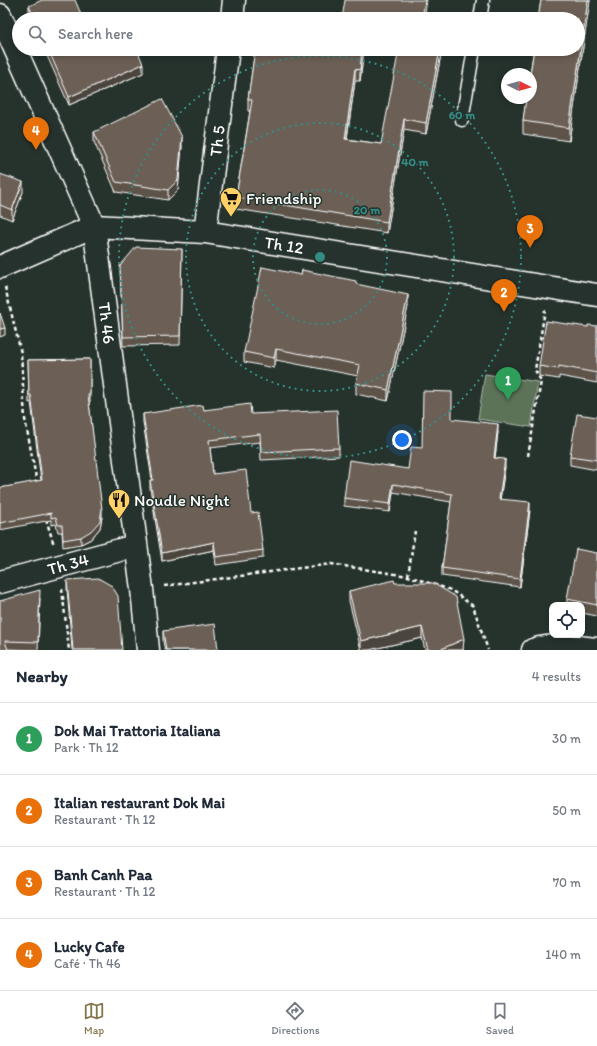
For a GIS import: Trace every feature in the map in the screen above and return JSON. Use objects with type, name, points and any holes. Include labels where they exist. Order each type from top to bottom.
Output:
[{"type":"street","points":[[233,12],[234,0]]},
{"type":"street","name":"Th 46","points":[[0,15],[12,42]]},
{"type":"street","name":"Th 46","points":[[18,56],[94,226],[135,546],[142,589],[148,650]]},
{"type":"street","name":"Th 5","points":[[205,232],[227,56]]},
{"type":"street","name":"Th 12","points":[[2,276],[94,226],[205,232],[597,295]]},
{"type":"street","name":"Th 34","points":[[0,582],[135,546]]},
{"type":"street","points":[[533,650],[539,648],[573,646],[597,649]]},
{"type":"lane","points":[[481,12],[483,0]]},
{"type":"lane","points":[[462,120],[473,56]]},
{"type":"path","points":[[2,276],[21,353],[25,419],[38,490]]},
{"type":"path","points":[[528,456],[541,381],[535,370],[549,287]]},
{"type":"path","points":[[44,512],[59,566],[69,650]]},
{"type":"path","points":[[408,576],[416,532]]},
{"type":"path","points":[[142,589],[331,564],[408,576],[451,590],[473,606],[488,650]]},
{"type":"green space","points":[[485,374],[538,382],[531,427],[478,419]]},
{"type":"building","points":[[42,0],[75,0],[80,12],[32,12],[29,6]]},
{"type":"building","points":[[345,0],[425,0],[423,12],[343,12]]},
{"type":"building","points":[[541,0],[588,0],[585,20],[585,12],[539,12]]},
{"type":"building","points":[[51,56],[140,56],[143,64],[69,97]]},
{"type":"building","points":[[254,56],[361,56],[360,70],[355,69],[345,139],[381,144],[398,56],[439,56],[426,123],[404,119],[387,222],[236,197],[252,100],[248,99]]},
{"type":"building","points":[[533,56],[580,56],[569,128],[523,121],[525,104],[537,104],[537,68],[531,68]]},
{"type":"building","points":[[162,99],[182,137],[178,180],[168,190],[116,182],[94,132]]},
{"type":"building","points":[[0,174],[23,182],[12,210],[0,205]]},
{"type":"building","points":[[136,247],[182,249],[180,336],[123,337],[120,266]]},
{"type":"building","points":[[262,267],[301,275],[302,270],[356,281],[356,284],[408,295],[388,390],[356,383],[360,365],[276,349],[274,358],[244,352]]},
{"type":"building","points":[[0,313],[5,328],[0,329]]},
{"type":"building","points":[[546,321],[588,327],[588,325],[597,326],[597,373],[559,366],[559,369],[539,366]]},
{"type":"building","points":[[90,359],[90,394],[88,394],[102,509],[100,521],[91,531],[81,537],[63,540],[62,525],[58,525],[56,517],[51,518],[51,513],[0,523],[0,488],[42,480],[31,395],[29,395],[28,360]]},
{"type":"building","points":[[423,391],[452,392],[452,419],[498,424],[494,458],[505,459],[499,499],[530,502],[520,579],[442,568],[452,494],[393,484],[390,504],[344,498],[349,460],[408,469],[411,447],[422,448]]},
{"type":"building","points":[[250,404],[251,414],[337,410],[339,448],[261,452],[260,434],[209,440],[213,474],[246,470],[251,513],[258,512],[263,550],[216,557],[214,542],[162,553],[150,480],[153,480],[143,414],[203,405],[204,410]]},
{"type":"building","points":[[577,414],[597,417],[597,460],[570,456]]},
{"type":"building","points":[[576,549],[597,553],[597,605],[567,599]]},
{"type":"building","points":[[98,578],[112,586],[118,596],[122,650],[73,650],[67,580]]},
{"type":"building","points":[[394,580],[395,583],[433,583],[456,597],[464,639],[439,650],[428,650],[422,627],[361,641],[349,591]]},
{"type":"building","points":[[40,590],[38,642],[5,641],[8,650],[0,650],[0,601]]},
{"type":"building","points":[[215,624],[218,650],[166,650],[163,631]]},
{"type":"place","name":"Lucky Cafe","points":[[36,150]]},
{"type":"place","name":"Friendship","points":[[231,218]]},
{"type":"place","name":"Banh Canh Paa","points":[[530,248]]},
{"type":"place","name":"Italian restaurant Dok Mai","points":[[504,312]]},
{"type":"place","name":"Dok Mai Trattoria Italiana","points":[[508,400]]},
{"type":"place","name":"Noudle Night","points":[[119,520]]}]
